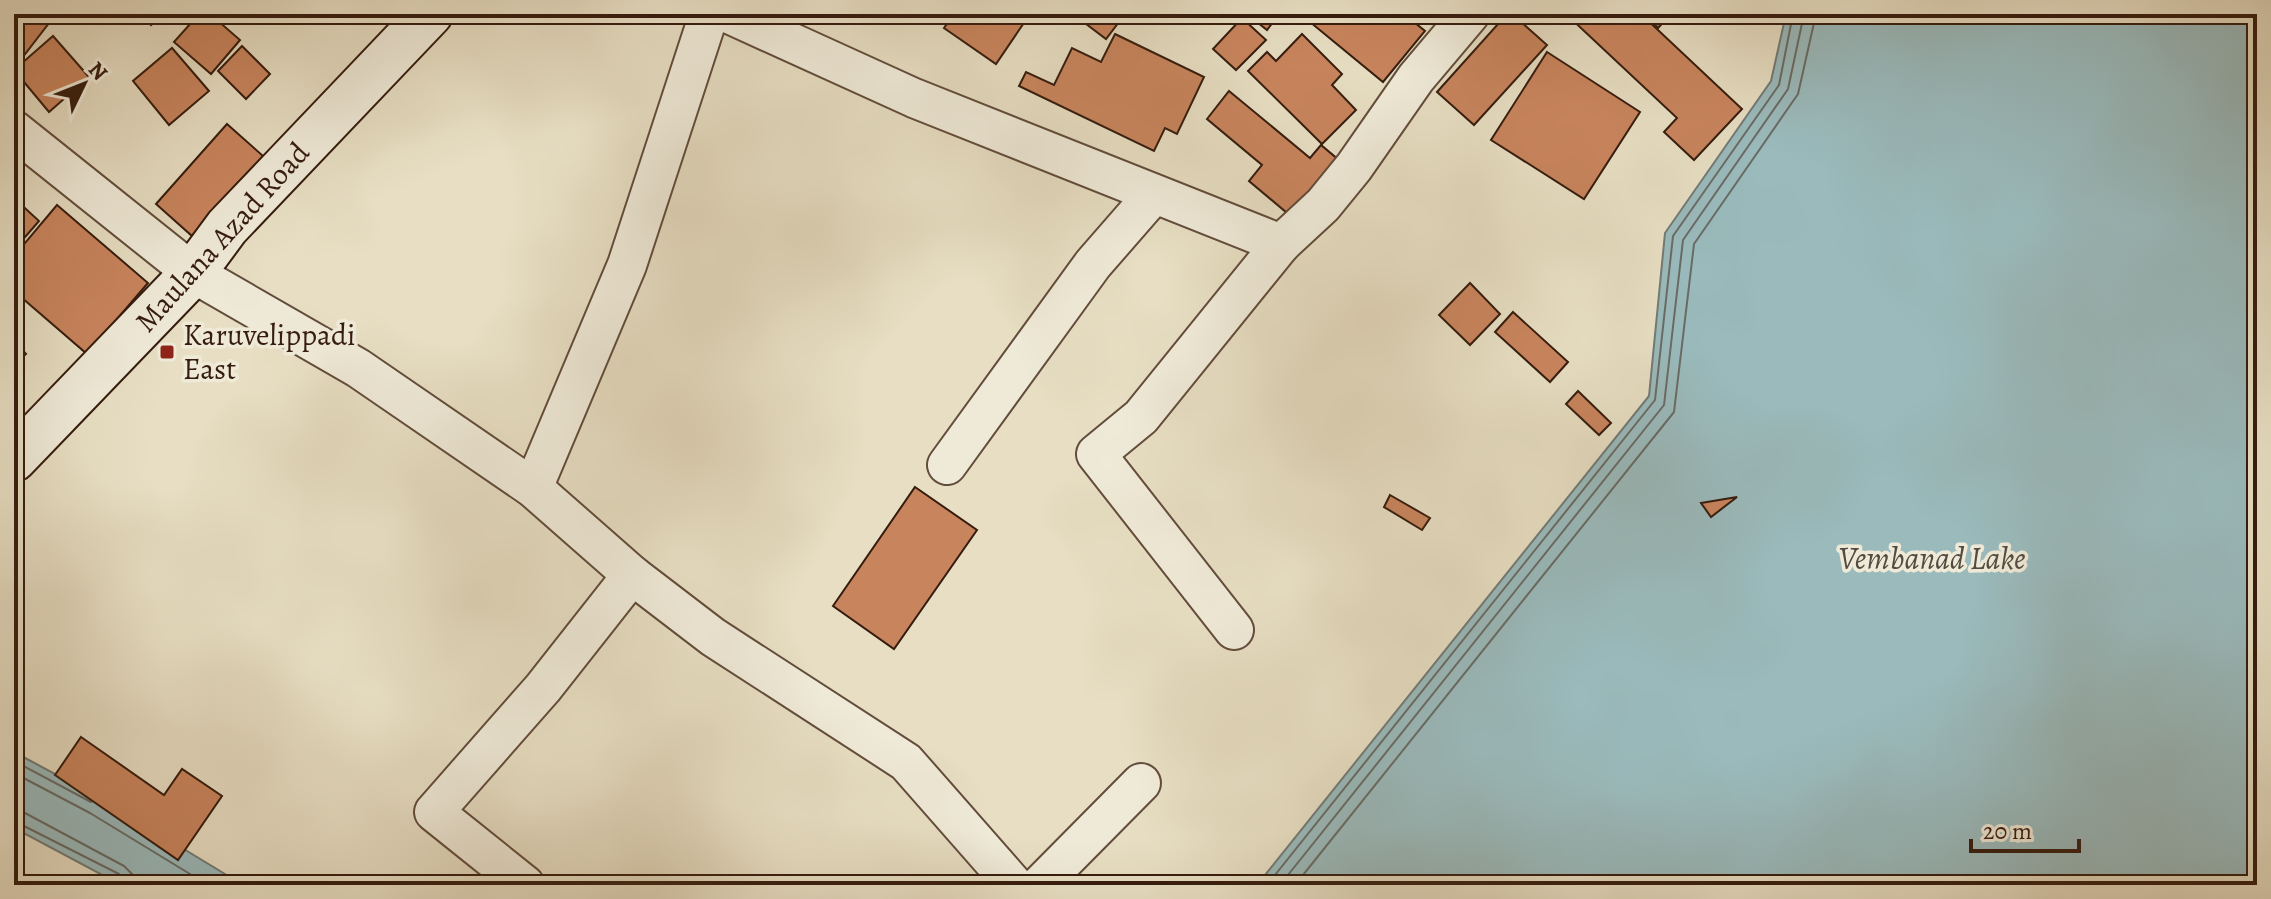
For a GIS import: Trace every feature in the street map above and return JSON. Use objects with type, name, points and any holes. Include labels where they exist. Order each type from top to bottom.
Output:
[{"type":"main road","name":"Maulana Azad Road","points":[[14,459],[193,273],[227,227],[430,14]]},
{"type":"street","points":[[533,488],[627,265],[709,14]]},
{"type":"street","points":[[729,14],[914,98],[1281,244]]},
{"type":"street","points":[[1234,630],[1096,454],[1141,417],[1281,244],[1323,205],[1354,167],[1416,78],[1470,14]]},
{"type":"street","points":[[14,130],[193,273],[358,368],[533,488],[632,575],[713,637],[906,762],[1014,885]]},
{"type":"street","points":[[947,465],[1093,264],[1154,194]]},
{"type":"street","points":[[525,885],[434,812],[543,688],[632,575]]},
{"type":"street","points":[[1040,885],[1141,783]]},
{"type":"water","name":"Vembanad Lake","points":[[1786,14],[2257,14],[2257,885],[1257,885],[1649,396],[1665,233],[1771,81]]},
{"type":"water","points":[[14,752],[98,797],[243,885],[121,885],[14,828]]},
{"type":"building","points":[[14,14],[56,14],[22,58],[14,52]]},
{"type":"building","points":[[141,14],[164,14],[151,25]]},
{"type":"building","points":[[199,14],[210,14],[240,40],[211,74],[174,42]]},
{"type":"building","points":[[954,14],[1030,14],[996,64],[944,28]]},
{"type":"building","points":[[1073,14],[1125,14],[1106,39]]},
{"type":"building","points":[[1247,14],[1279,14],[1267,30]]},
{"type":"building","points":[[1313,14],[1404,14],[1425,31],[1383,82],[1310,22]]},
{"type":"building","points":[[1507,14],[1512,14],[1547,45],[1474,125],[1437,92]]},
{"type":"building","points":[[1566,14],[1641,14],[1742,109],[1694,160],[1664,132],[1677,118]]},
{"type":"building","points":[[1644,14],[1671,14],[1658,28]]},
{"type":"building","points":[[1242,18],[1266,40],[1236,70],[1213,49]]},
{"type":"building","points":[[1115,34],[1204,77],[1177,134],[1165,128],[1154,151],[1019,86],[1026,72],[1054,85],[1072,48],[1101,62]]},
{"type":"building","points":[[1302,34],[1342,74],[1332,85],[1356,110],[1322,144],[1248,71],[1267,52],[1276,61]]},
{"type":"building","points":[[53,36],[89,77],[49,112],[14,70]]},
{"type":"building","points":[[242,46],[270,74],[246,99],[218,71]]},
{"type":"building","points":[[172,48],[209,91],[169,125],[133,81]]},
{"type":"building","points":[[1547,52],[1640,112],[1584,199],[1491,140]]},
{"type":"building","points":[[1229,91],[1310,158],[1321,145],[1340,161],[1293,218],[1249,181],[1262,165],[1207,119]]},
{"type":"building","points":[[227,124],[263,156],[192,236],[156,204]]},
{"type":"building","points":[[14,198],[39,221],[19,244],[14,240]]},
{"type":"building","points":[[57,205],[148,283],[87,354],[14,291],[14,256]]},
{"type":"building","points":[[1470,283],[1500,314],[1470,345],[1439,315]]},
{"type":"building","points":[[1513,312],[1568,362],[1550,382],[1495,332]]},
{"type":"building","points":[[14,340],[26,354],[14,365]]},
{"type":"building","points":[[1578,391],[1611,423],[1599,435],[1566,404]]},
{"type":"building","points":[[915,487],[977,530],[894,649],[833,606]]},
{"type":"building","points":[[1390,495],[1430,518],[1422,530],[1384,507]]},
{"type":"building","points":[[1737,497],[1711,517],[1701,503]]},
{"type":"building","points":[[81,737],[164,795],[182,769],[222,796],[178,860],[55,775]]},
{"type":"place","name":"Karuvelippadi East","points":[[167,352]]}]
